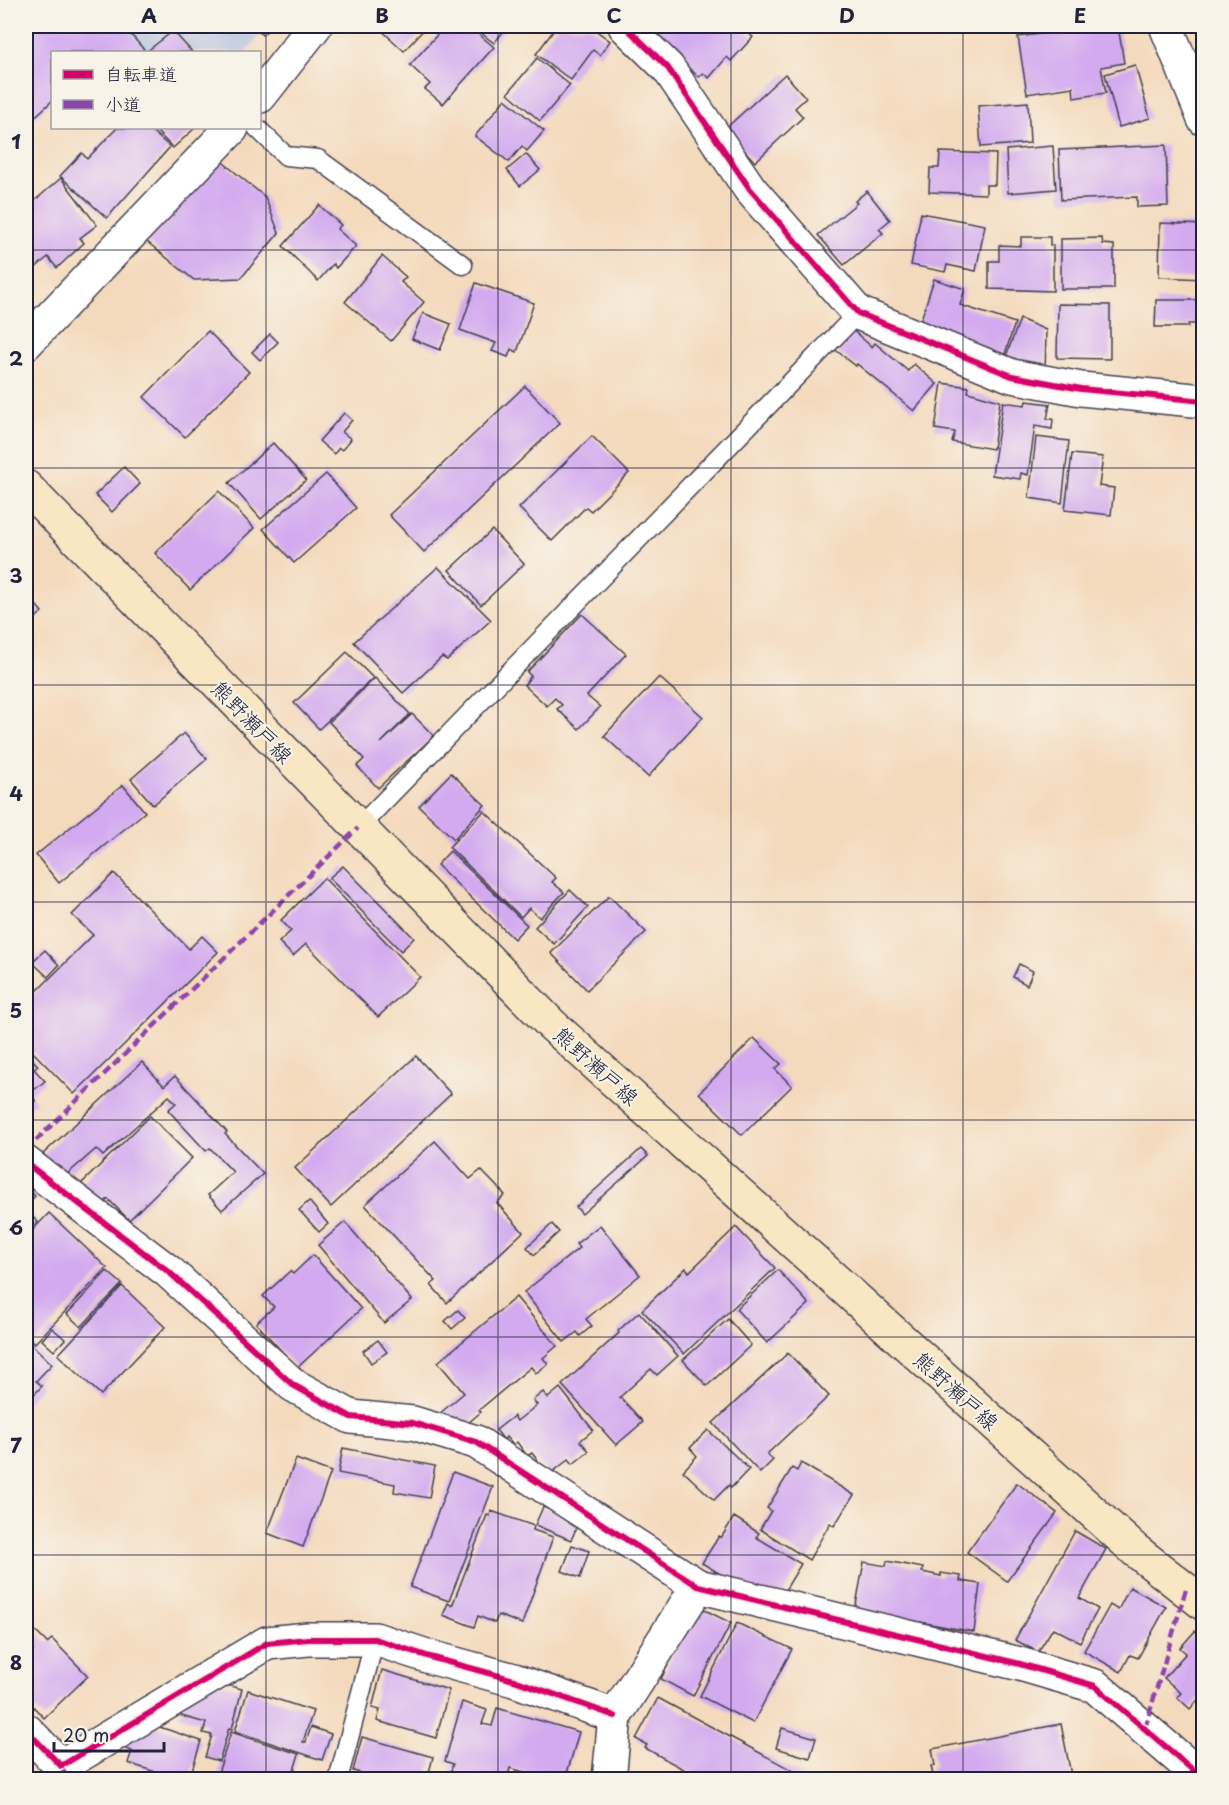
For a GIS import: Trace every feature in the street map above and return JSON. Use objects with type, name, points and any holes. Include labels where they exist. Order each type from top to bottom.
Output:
[{"type":"main road","name":"熊野瀬戸線","points":[[26,487],[551,1024],[1135,1550],[1203,1604]]},
{"type":"street","points":[[261,95],[315,26]]},
{"type":"street","points":[[625,26],[668,68],[750,189],[858,313],[1012,376],[1088,390],[1203,401]]},
{"type":"street","points":[[1166,26],[1203,119]]},
{"type":"street","points":[[26,343],[231,129]]},
{"type":"street","points":[[26,1163],[169,1272],[293,1385],[351,1418],[413,1423],[476,1442],[698,1586],[1020,1665],[1095,1686],[1194,1771],[1197,1779]]},
{"type":"street","points":[[609,1779],[615,1716],[698,1586]]},
{"type":"street","points":[[26,1730],[61,1766],[267,1643],[308,1639],[375,1639],[514,1680],[615,1716]]},
{"type":"lane","points":[[258,129],[286,156],[318,159],[463,265]]},
{"type":"lane","points":[[357,828],[858,313]]},
{"type":"lane","points":[[338,1779],[375,1639]]},
{"type":"shaded area","points":[[34,26],[269,26],[247,51],[51,51],[51,97],[26,121],[26,33]]},
{"type":"building","points":[[37,26],[132,26],[127,30],[145,51],[51,51],[51,102],[26,125],[26,35]]},
{"type":"building","points":[[226,26],[237,26],[231,31]]},
{"type":"building","points":[[254,26],[273,26],[262,35]]},
{"type":"building","points":[[377,26],[427,26],[404,51]]},
{"type":"building","points":[[445,26],[469,26],[494,47],[443,104],[425,89],[430,84],[410,65]]},
{"type":"building","points":[[472,26],[508,26],[494,43]]},
{"type":"building","points":[[557,26],[590,26],[610,41],[600,55],[593,50],[571,80],[536,54]]},
{"type":"building","points":[[658,26],[739,26],[753,37],[731,61],[727,57],[709,78],[703,73],[699,77],[650,35]]},
{"type":"building","points":[[1096,26],[1118,26],[1124,63],[1101,67],[1106,93],[1074,98],[1073,87],[1027,94],[1018,37]]},
{"type":"building","points":[[173,31],[191,51],[147,51]]},
{"type":"building","points":[[537,58],[570,85],[540,121],[508,93]]},
{"type":"building","points":[[1135,65],[1150,118],[1119,127],[1105,74]]},
{"type":"building","points":[[785,74],[806,98],[795,108],[803,117],[755,162],[725,129]]},
{"type":"building","points":[[505,99],[544,131],[527,151],[522,146],[509,162],[475,136]]},
{"type":"building","points":[[1028,102],[1030,143],[981,147],[978,106]]},
{"type":"building","points":[[116,129],[149,129],[170,147],[107,218],[60,176],[82,153],[87,159]]},
{"type":"building","points":[[154,129],[194,129],[173,148]]},
{"type":"building","points":[[1166,145],[1168,206],[1137,207],[1137,197],[1061,200],[1059,150]]},
{"type":"building","points":[[1053,146],[1056,189],[1008,193],[1006,150]]},
{"type":"building","points":[[940,152],[996,154],[995,185],[986,185],[986,194],[929,192],[930,168],[939,168]]},
{"type":"building","points":[[526,154],[540,170],[520,186],[507,170]]},
{"type":"building","points":[[219,159],[265,197],[279,233],[241,278],[194,280],[146,241]]},
{"type":"building","points":[[61,178],[97,225],[80,238],[84,243],[57,268],[48,257],[34,269],[26,258],[26,208]]},
{"type":"building","points":[[867,191],[890,220],[879,229],[883,233],[844,265],[818,235],[857,203],[855,201]]},
{"type":"building","points":[[319,205],[341,225],[337,229],[356,246],[336,268],[333,264],[318,281],[283,246]]},
{"type":"building","points":[[921,213],[985,225],[976,271],[947,265],[945,272],[911,265]]},
{"type":"building","points":[[1160,223],[1204,225],[1204,279],[1159,277]]},
{"type":"building","points":[[1021,237],[1050,237],[1050,245],[1053,245],[1053,291],[989,289],[989,261],[999,261],[999,245],[1021,246]]},
{"type":"building","points":[[1102,238],[1103,244],[1114,245],[1114,289],[1061,289],[1061,239]]},
{"type":"building","points":[[382,256],[406,277],[401,282],[424,302],[391,341],[345,302]]},
{"type":"building","points":[[934,279],[965,289],[960,305],[1015,323],[1003,360],[917,332]]},
{"type":"building","points":[[476,283],[534,303],[517,352],[511,349],[508,357],[492,351],[496,343],[460,330]]},
{"type":"building","points":[[1156,300],[1204,300],[1204,324],[1188,324],[1188,327],[1155,327]]},
{"type":"building","points":[[1058,304],[1110,305],[1110,359],[1057,358]]},
{"type":"building","points":[[423,313],[451,324],[440,350],[412,339]]},
{"type":"building","points":[[1020,319],[1046,330],[1045,378],[1005,359]]},
{"type":"building","points":[[850,328],[872,347],[875,343],[908,371],[914,364],[937,384],[914,411],[857,364],[856,366],[833,348]]},
{"type":"building","points":[[208,331],[249,372],[185,437],[144,397]]},
{"type":"building","points":[[270,334],[278,342],[260,360],[252,352]]},
{"type":"building","points":[[942,383],[969,387],[968,392],[1000,401],[993,449],[952,442],[955,432],[935,429]]},
{"type":"building","points":[[525,386],[560,423],[424,552],[389,515]]},
{"type":"building","points":[[1026,401],[1050,404],[1047,419],[1053,419],[1052,429],[1035,426],[1028,475],[1021,473],[1020,479],[992,475],[1003,402],[1025,405]]},
{"type":"building","points":[[344,413],[352,420],[342,432],[351,439],[342,450],[339,448],[334,454],[319,441]]},
{"type":"building","points":[[592,436],[629,473],[591,511],[586,507],[552,541],[519,508]]},
{"type":"building","points":[[1036,437],[1069,441],[1062,503],[1029,498]]},
{"type":"building","points":[[273,443],[306,480],[261,519],[229,483]]},
{"type":"building","points":[[1072,454],[1103,457],[1099,486],[1114,488],[1111,515],[1065,510]]},
{"type":"building","points":[[124,467],[140,484],[112,512],[95,495]]},
{"type":"building","points":[[326,474],[356,508],[294,563],[263,529]]},
{"type":"building","points":[[219,491],[254,528],[190,590],[155,553]]},
{"type":"building","points":[[492,530],[524,564],[481,605],[449,570]]},
{"type":"building","points":[[438,567],[491,620],[447,660],[442,657],[403,693],[354,642]]},
{"type":"building","points":[[26,593],[42,612],[26,627]]},
{"type":"building","points":[[582,614],[626,654],[587,696],[600,707],[579,729],[557,709],[562,705],[555,698],[547,706],[524,685],[531,676],[527,672]]},
{"type":"building","points":[[347,652],[373,678],[319,729],[294,703]]},
{"type":"building","points":[[659,677],[703,717],[648,777],[604,736]]},
{"type":"building","points":[[375,678],[410,714],[381,743],[412,714],[434,736],[378,788],[357,766],[364,759],[329,722]]},
{"type":"building","points":[[184,733],[207,759],[153,805],[131,779]]},
{"type":"building","points":[[451,773],[485,805],[454,839],[419,806]]},
{"type":"building","points":[[123,785],[145,812],[59,883],[36,855]]},
{"type":"building","points":[[484,811],[556,878],[552,882],[564,892],[540,918],[529,908],[521,917],[449,847]]},
{"type":"building","points":[[450,851],[527,925],[514,939],[437,865]]},
{"type":"building","points":[[343,866],[414,938],[401,951],[329,878]]},
{"type":"building","points":[[114,873],[189,949],[202,936],[218,952],[74,1094],[26,1045],[26,1002],[93,935],[72,915]]},
{"type":"building","points":[[324,878],[420,977],[378,1017],[306,944],[293,956],[279,942],[291,931],[281,920]]},
{"type":"building","points":[[570,890],[588,907],[554,944],[535,927]]},
{"type":"building","points":[[609,896],[646,932],[587,990],[551,953]]},
{"type":"building","points":[[45,950],[59,965],[48,977],[32,962]]},
{"type":"building","points":[[1019,964],[1033,971],[1027,985],[1013,977]]},
{"type":"building","points":[[754,1038],[781,1064],[775,1069],[792,1086],[742,1135],[699,1093]]},
{"type":"building","points":[[26,1052],[38,1066],[34,1069],[45,1081],[29,1094],[36,1101],[26,1110]]},
{"type":"building","points":[[416,1056],[451,1094],[331,1207],[295,1168]]},
{"type":"building","points":[[142,1062],[164,1086],[175,1076],[263,1174],[222,1210],[208,1195],[233,1172],[210,1148],[206,1151],[168,1110],[176,1103],[169,1096],[103,1156],[96,1149],[64,1177],[43,1154]]},
{"type":"building","points":[[150,1116],[192,1158],[129,1220],[108,1199],[101,1206],[80,1185]]},
{"type":"building","points":[[435,1141],[470,1179],[481,1170],[505,1195],[497,1203],[523,1232],[447,1303],[431,1285],[436,1281],[365,1205]]},
{"type":"building","points":[[641,1149],[648,1156],[582,1214],[576,1207]]},
{"type":"building","points":[[26,1187],[35,1196],[26,1206]]},
{"type":"building","points":[[309,1201],[328,1224],[319,1232],[299,1210]]},
{"type":"building","points":[[26,1211],[38,1222],[26,1234]]},
{"type":"building","points":[[49,1213],[107,1268],[35,1343],[26,1334],[26,1237]]},
{"type":"building","points":[[345,1222],[412,1300],[384,1323],[318,1245]]},
{"type":"building","points":[[552,1224],[559,1232],[534,1255],[527,1247]]},
{"type":"building","points":[[600,1225],[640,1275],[586,1319],[592,1326],[580,1336],[577,1332],[564,1342],[524,1292],[579,1248],[576,1244]]},
{"type":"building","points":[[736,1227],[775,1268],[684,1354],[642,1310],[686,1268],[689,1272]]},
{"type":"building","points":[[313,1255],[361,1309],[297,1368],[256,1323],[274,1307],[263,1296],[290,1271],[293,1274]]},
{"type":"building","points":[[778,1270],[809,1304],[767,1343],[736,1309]]},
{"type":"building","points":[[107,1271],[122,1284],[81,1327],[67,1314]]},
{"type":"building","points":[[122,1286],[165,1327],[101,1395],[58,1355]]},
{"type":"building","points":[[516,1297],[557,1346],[543,1358],[548,1364],[536,1373],[531,1367],[479,1410],[481,1412],[455,1434],[439,1414],[464,1393],[438,1362]]},
{"type":"building","points":[[458,1310],[465,1318],[452,1329],[445,1321]]},
{"type":"building","points":[[639,1312],[678,1356],[657,1375],[651,1369],[620,1397],[643,1422],[616,1445],[562,1385]]},
{"type":"building","points":[[728,1319],[751,1345],[707,1386],[683,1360]]},
{"type":"building","points":[[52,1328],[65,1339],[54,1351],[42,1340]]},
{"type":"building","points":[[26,1339],[52,1364],[36,1381],[42,1386],[26,1403]]},
{"type":"building","points":[[378,1340],[387,1352],[371,1363],[363,1351]]},
{"type":"building","points":[[788,1353],[829,1396],[767,1454],[773,1460],[760,1473],[713,1423]]},
{"type":"building","points":[[560,1388],[593,1430],[580,1441],[589,1451],[573,1464],[569,1459],[549,1475],[532,1453],[527,1456],[517,1442],[513,1445],[506,1437],[504,1440],[496,1430],[514,1416],[517,1421],[537,1405],[533,1400],[543,1392],[548,1398]]},
{"type":"building","points":[[708,1430],[749,1469],[731,1488],[729,1485],[714,1500],[683,1471],[697,1456],[690,1448]]},
{"type":"building","points":[[343,1448],[435,1466],[429,1498],[394,1492],[395,1484],[338,1473]]},
{"type":"building","points":[[296,1459],[331,1472],[303,1547],[267,1533]]},
{"type":"building","points":[[801,1463],[854,1495],[834,1526],[830,1523],[809,1560],[760,1529],[771,1511],[767,1508],[792,1468],[797,1471]]},
{"type":"building","points":[[453,1472],[493,1487],[449,1601],[410,1587]]},
{"type":"building","points":[[1017,1483],[1057,1513],[1007,1581],[967,1552]]},
{"type":"building","points":[[543,1507],[579,1522],[571,1540],[535,1525]]},
{"type":"building","points":[[491,1511],[534,1526],[533,1530],[553,1537],[522,1624],[498,1615],[495,1623],[478,1616],[474,1627],[443,1615],[448,1603],[452,1606],[487,1515],[490,1516]]},
{"type":"building","points":[[734,1517],[759,1533],[756,1537],[801,1564],[778,1602],[765,1601],[702,1563]]},
{"type":"building","points":[[1075,1531],[1106,1549],[1079,1598],[1098,1609],[1080,1642],[1053,1628],[1038,1652],[1015,1640]]},
{"type":"building","points":[[572,1545],[589,1551],[580,1578],[562,1571]]},
{"type":"building","points":[[887,1561],[923,1568],[922,1572],[941,1576],[941,1573],[961,1576],[960,1581],[980,1584],[974,1632],[855,1610],[864,1562],[886,1566]]},
{"type":"building","points":[[1130,1587],[1166,1607],[1138,1658],[1130,1655],[1121,1672],[1084,1651],[1110,1605],[1118,1610]]},
{"type":"building","points":[[697,1606],[731,1623],[693,1696],[661,1679]]},
{"type":"building","points":[[737,1623],[792,1649],[753,1723],[700,1696]]},
{"type":"building","points":[[35,1631],[47,1643],[52,1639],[88,1676],[44,1718],[26,1699],[26,1658],[33,1650],[26,1639]]},
{"type":"building","points":[[1195,1631],[1204,1638],[1204,1693],[1190,1709],[1177,1697],[1181,1693],[1164,1678],[1186,1653],[1180,1648]]},
{"type":"building","points":[[382,1670],[449,1690],[436,1738],[377,1721],[380,1710],[372,1708]]},
{"type":"building","points":[[200,1678],[242,1689],[232,1729],[229,1728],[219,1761],[205,1757],[212,1735],[203,1733],[206,1723],[178,1715]]},
{"type":"building","points":[[248,1690],[313,1711],[303,1742],[306,1742],[311,1727],[331,1734],[322,1760],[235,1731]]},
{"type":"building","points":[[658,1698],[801,1775],[799,1780],[703,1780],[645,1748],[647,1745],[636,1739]]},
{"type":"building","points":[[462,1702],[487,1710],[482,1724],[492,1726],[497,1708],[579,1732],[565,1780],[546,1775],[545,1778],[510,1768],[507,1780],[457,1780],[449,1777],[453,1764],[445,1761]]},
{"type":"building","points":[[142,1721],[201,1741],[189,1780],[180,1780],[128,1763],[132,1751],[123,1748],[129,1729]]},
{"type":"building","points":[[1061,1724],[1072,1780],[934,1780],[931,1766],[935,1766],[932,1749]]},
{"type":"building","points":[[782,1728],[816,1738],[810,1758],[776,1748]]},
{"type":"building","points":[[231,1732],[299,1754],[291,1780],[240,1780],[218,1773]]},
{"type":"building","points":[[362,1737],[433,1757],[427,1780],[359,1780],[361,1773],[353,1771]]},
{"type":"marked path","points":[[26,1150],[358,828]]},
{"type":"marked path","points":[[1145,1728],[1186,1589]]},
{"type":"marked path","points":[[61,1766],[68,1780]]},
{"type":"cycle path","points":[[625,26],[668,68],[750,189],[858,313],[1012,376],[1081,389],[1204,401]]},
{"type":"cycle path","points":[[26,1163],[169,1272],[293,1385],[351,1417],[413,1423],[476,1442],[698,1586],[1020,1664],[1095,1686],[1194,1771],[1197,1780]]},
{"type":"cycle path","points":[[26,1730],[61,1766],[267,1643],[308,1639],[375,1639],[514,1680],[615,1716]]}]
